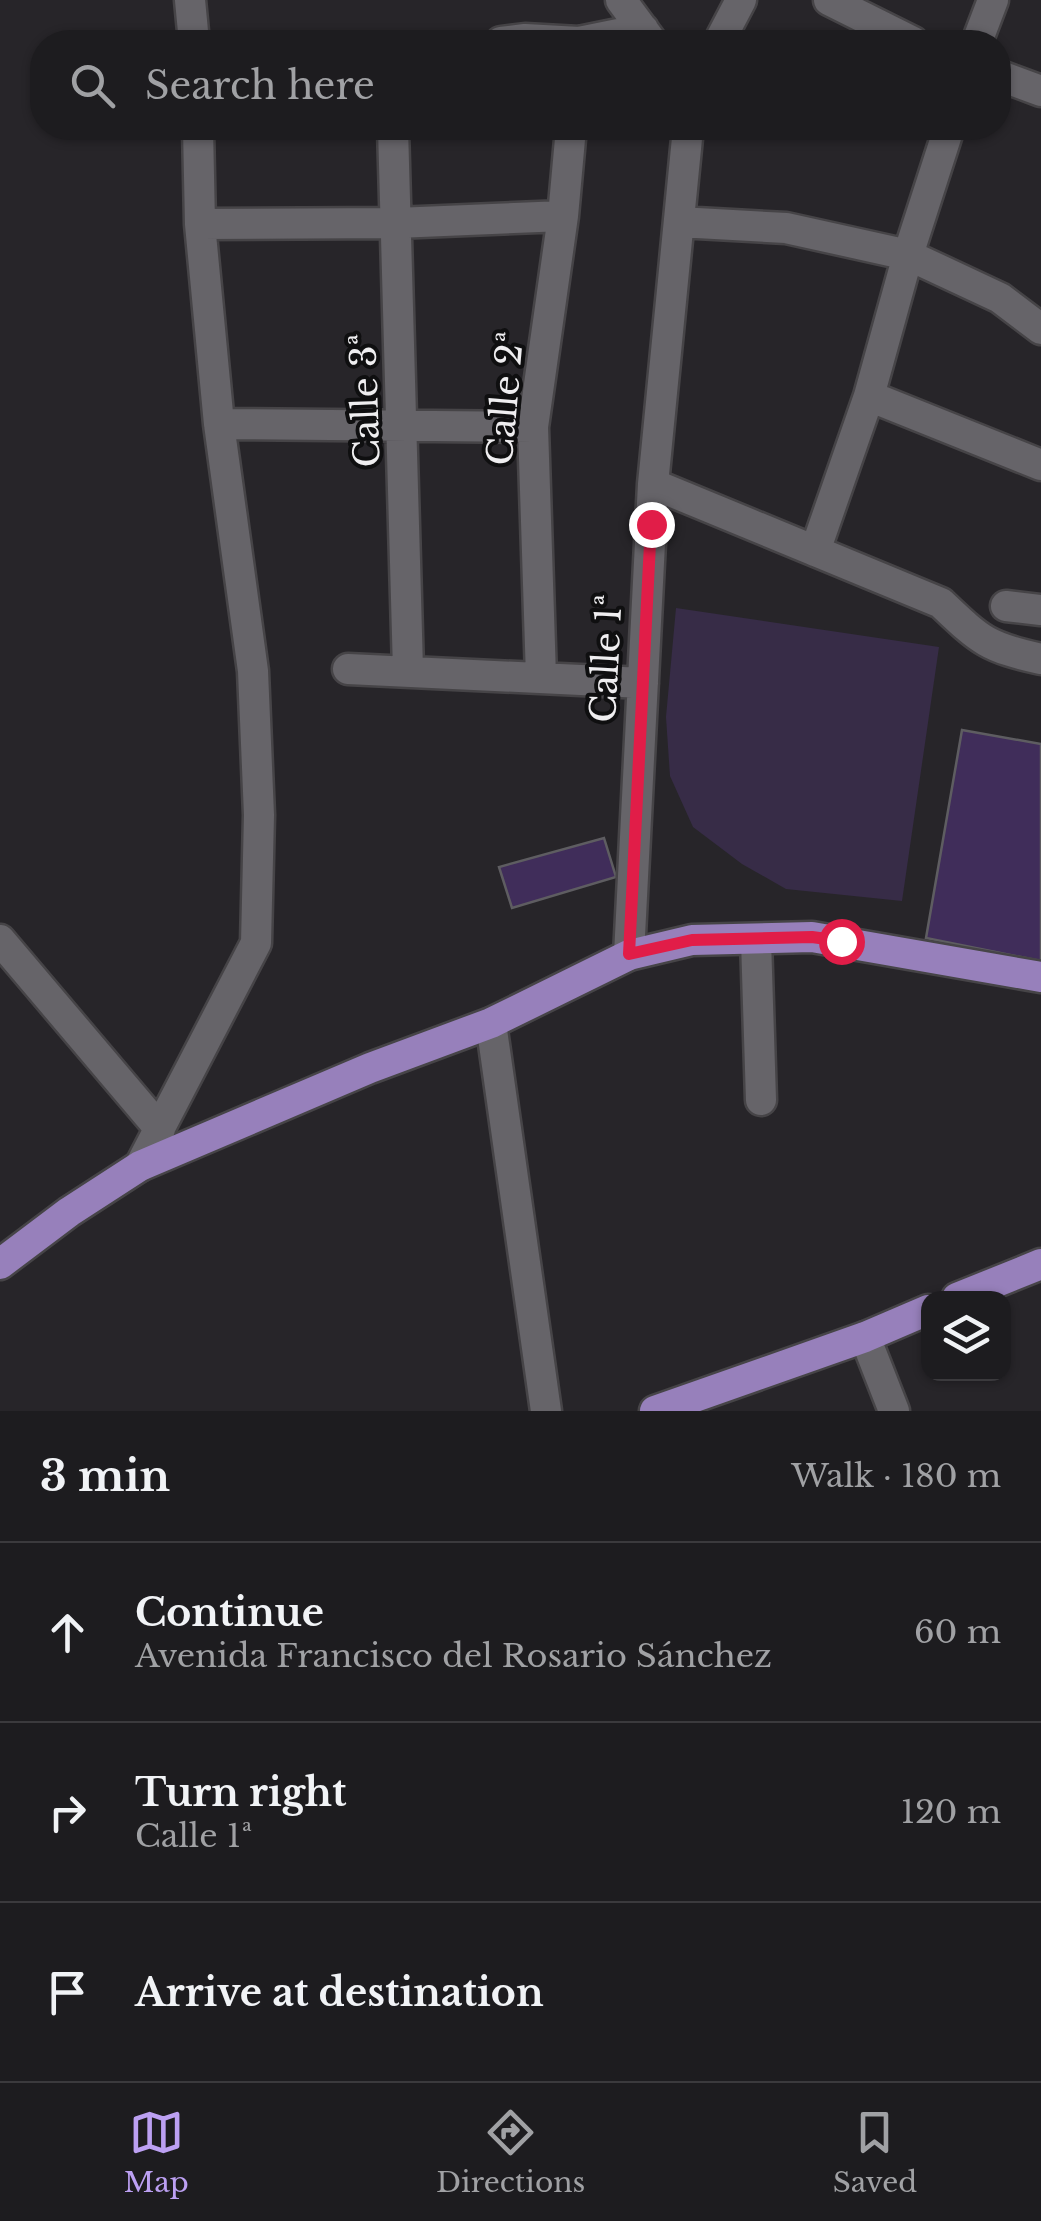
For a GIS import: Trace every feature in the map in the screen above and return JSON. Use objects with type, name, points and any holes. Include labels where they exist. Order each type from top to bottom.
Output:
[{"type":"main road","points":[[0,1264],[69,1212],[140,1166],[370,1068],[491,1023],[629,954],[692,940],[812,937],[1041,977]]},
{"type":"main road","points":[[974,1291],[1041,1264]]},
{"type":"main road","points":[[655,1411],[865,1337],[921,1313]]},
{"type":"street","points":[[190,0],[193,30]]},
{"type":"street","points":[[621,0],[643,30]]},
{"type":"street","points":[[725,30],[740,0]]},
{"type":"street","points":[[828,0],[889,30]]},
{"type":"street","points":[[982,30],[993,0]]},
{"type":"street","points":[[1011,80],[1041,91]]},
{"type":"street","points":[[140,1166],[256,944],[254,670],[219,424],[200,224],[198,140]]},
{"type":"street","name":"Calle 3ª","points":[[393,140],[408,670]]},
{"type":"street","name":"Calle 2ª","points":[[541,677],[533,427],[564,216],[570,140]]},
{"type":"street","name":"Calle 1ª","points":[[629,954],[653,484],[687,140]]},
{"type":"street","points":[[815,550],[870,396],[908,255],[945,140]]},
{"type":"street","points":[[200,224],[396,223],[564,216]]},
{"type":"street","points":[[679,222],[786,228],[908,255],[1000,298],[1041,330]]},
{"type":"street","points":[[870,396],[1041,464]]},
{"type":"street","points":[[219,424],[533,427]]},
{"type":"street","points":[[653,484],[941,603],[977,637],[999,650],[1041,659]]},
{"type":"street","points":[[1006,606],[1041,610]]},
{"type":"street","points":[[348,669],[642,682]]},
{"type":"street","points":[[0,940],[160,1129]]},
{"type":"street","points":[[756,940],[761,1100]]},
{"type":"street","points":[[491,1023],[546,1411]]},
{"type":"street","points":[[865,1337],[894,1411]]},
{"type":"shaded area","points":[[676,608],[939,647],[902,901],[786,889],[742,864],[693,827],[670,776],[666,717]]},
{"type":"building","points":[[962,730],[1041,744],[1041,961],[926,938]]},
{"type":"building","points":[[604,838],[616,877],[512,908],[499,867]]},
{"type":"route","points":[[651,524],[629,954],[692,940],[812,937],[841,941]]}]
